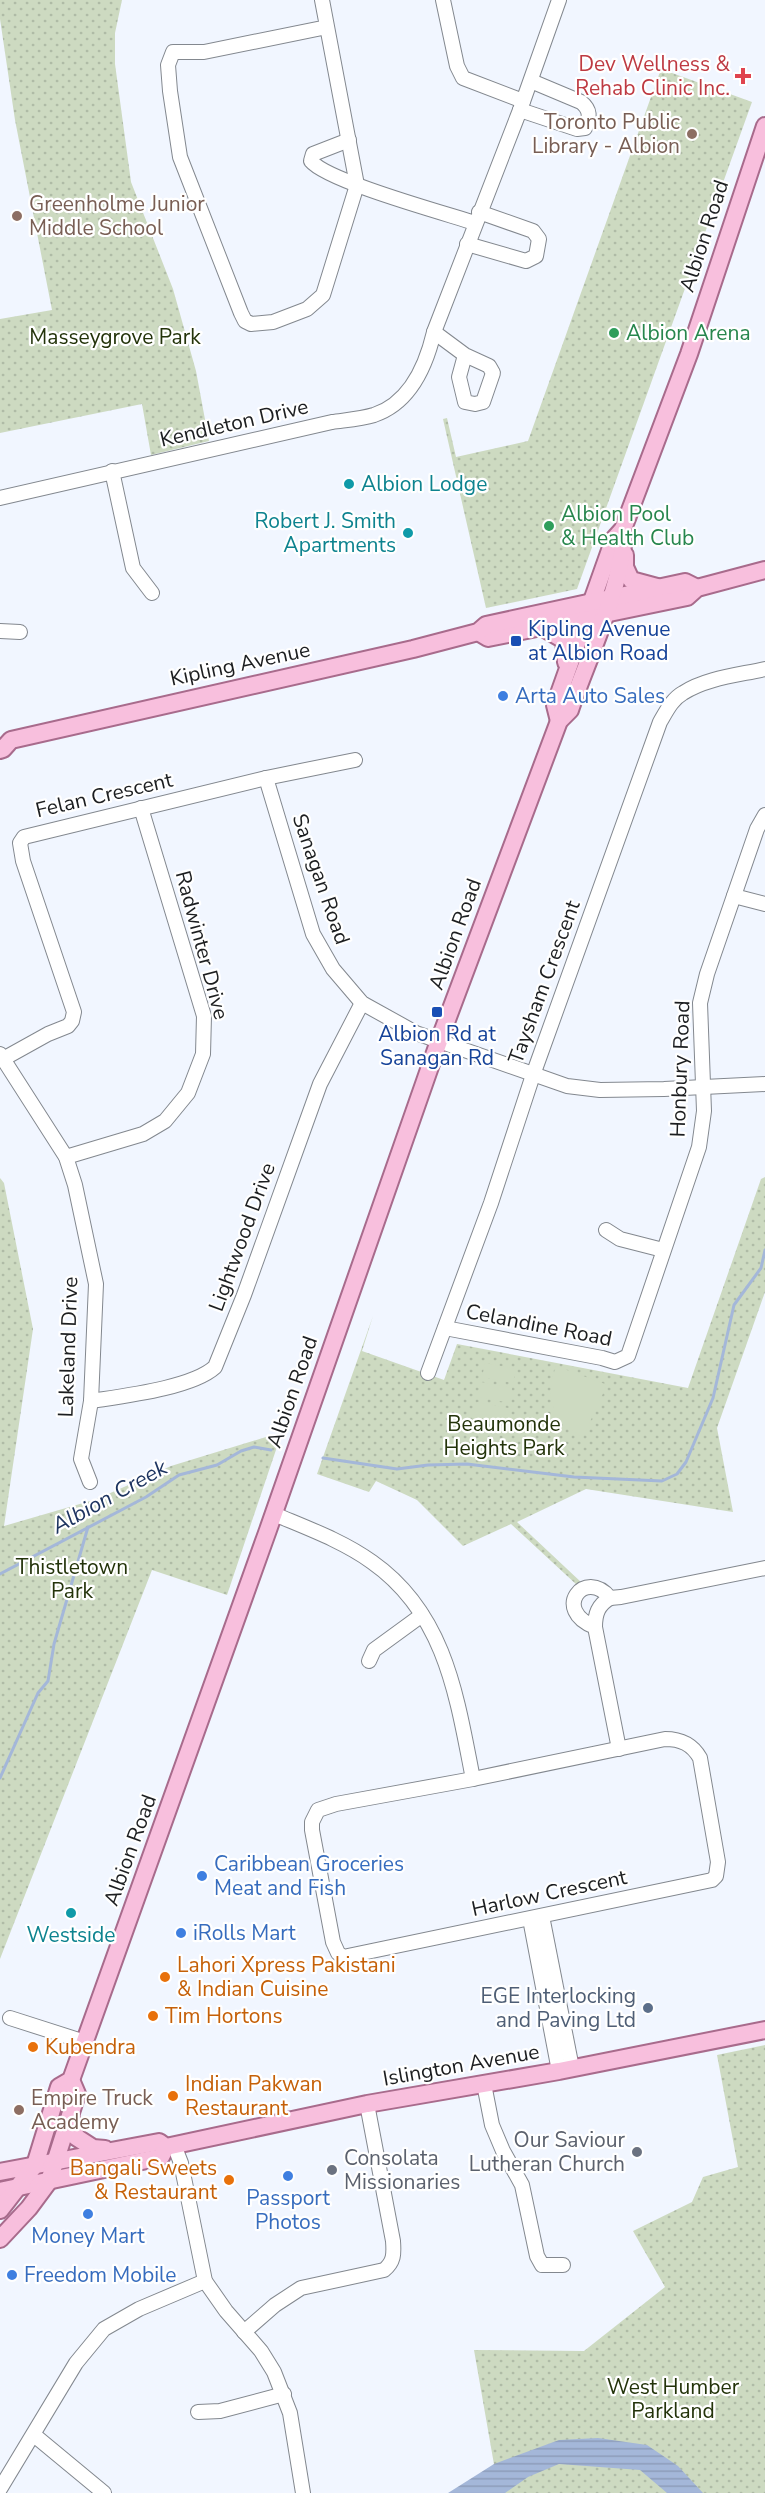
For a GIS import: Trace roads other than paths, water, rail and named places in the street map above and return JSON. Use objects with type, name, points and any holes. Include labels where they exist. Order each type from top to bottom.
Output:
[{"type":"main road","name":"Albion Road","points":[[559,721],[555,705],[567,669],[614,539],[623,529],[689,354],[765,126]]},
{"type":"main road","name":"Albion Road","points":[[0,2210],[35,2165],[59,2087],[71,2080],[274,1514],[439,1041],[559,721],[570,710],[607,606],[624,547],[623,529]]},
{"type":"main road","points":[[624,547],[625,567],[631,579],[660,588]]},
{"type":"main road","name":"Kipling Avenue","points":[[4,741],[413,649],[478,632],[486,625],[607,606],[687,597],[697,588],[765,570]]},
{"type":"main road","name":"Kipling Avenue","points":[[607,606],[685,582],[697,588]]},
{"type":"main road","name":"Kipling Avenue","points":[[478,632],[488,638],[540,626],[588,609]]},
{"type":"main road","points":[[540,626],[564,640],[567,669]]},
{"type":"main road","name":"Islington Avenue","points":[[0,2172],[159,2142],[170,2146],[367,2104],[566,2069],[765,2030]]},
{"type":"main road","name":"Albion Road","points":[[0,2239],[29,2208],[49,2181],[78,2094],[71,2080]]},
{"type":"main road","points":[[70,2116],[75,2137],[93,2148],[109,2150]]},
{"type":"main road","name":"Islington Avenue","points":[[0,2191],[161,2157],[170,2146]]},
{"type":"street","points":[[322,0],[357,185],[323,295],[308,309],[273,322],[251,324],[245,321],[180,157],[170,91],[170,58],[173,52],[204,52],[327,27]]},
{"type":"street","points":[[443,0],[457,66],[463,78],[521,106],[577,129],[585,128],[590,117],[588,108],[581,102],[531,81]]},
{"type":"street","name":"Kendleton Drive","points":[[0,498],[111,471],[375,415],[402,397],[415,381],[428,356],[434,332],[531,81],[559,0]]},
{"type":"street","points":[[349,140],[313,154],[311,160],[318,168],[357,185],[532,231],[539,239],[536,256],[525,261],[467,244]]},
{"type":"street","points":[[434,332],[465,355]]},
{"type":"street","points":[[111,471],[133,568],[152,592]]},
{"type":"street","points":[[0,631],[20,632]]},
{"type":"street","name":"Taysham Crescent","points":[[428,1373],[491,1203],[533,1075],[660,722],[670,705],[682,693],[699,685],[765,669]]},
{"type":"street","name":"Felan Crescent","points":[[2,1057],[68,1026],[74,1012],[23,861],[20,843],[24,837],[266,778],[355,760]]},
{"type":"street","name":"Sanagan Road","points":[[266,778],[313,934],[333,969],[362,1003],[416,1033],[567,1086],[600,1090],[765,1084]]},
{"type":"street","name":"Radwinter Drive","points":[[66,1158],[143,1134],[165,1120],[188,1093],[203,1054],[204,1016],[141,808]]},
{"type":"street","name":"Honbury Road","points":[[625,1358],[628,1356],[699,1147],[704,1111],[700,1003],[707,974],[758,828],[765,815]]},
{"type":"street","points":[[735,896],[765,904]]},
{"type":"street","name":"Lightwood Drive","points":[[91,1401],[187,1382],[207,1374],[215,1367],[244,1295],[320,1084],[362,1003]]},
{"type":"street","name":"Lakeland Drive","points":[[2,1057],[66,1158],[73,1178],[96,1284],[91,1401],[81,1460],[90,1482]]},
{"type":"street","points":[[606,1230],[620,1239],[663,1250]]},
{"type":"street","name":"Celandine Road","points":[[445,1328],[615,1362],[625,1358]]},
{"type":"street","points":[[274,1514],[338,1542],[372,1561],[407,1595],[422,1615],[452,1675],[473,1779]]},
{"type":"street","points":[[619,1749],[595,1627],[595,1615],[602,1602],[610,1598],[765,1568]]},
{"type":"street","points":[[595,1627],[584,1623],[576,1616],[572,1605],[576,1595],[583,1588],[593,1586],[602,1589],[610,1598]]},
{"type":"street","points":[[369,1661],[374,1650],[422,1615]]},
{"type":"street","name":"Harlow Crescent","points":[[673,1739],[685,1742],[695,1749],[700,1758],[718,1862],[716,1876],[704,1883],[343,1957],[335,1947],[312,1830],[312,1822],[318,1810],[336,1804],[473,1779],[673,1739]]},
{"type":"street","points":[[536,1918],[566,2069]]},
{"type":"street","points":[[10,2018],[85,2042]]},
{"type":"street","points":[[484,2084],[492,2125],[522,2185],[537,2256],[542,2265],[563,2265]]},
{"type":"street","points":[[244,2332],[275,2305],[301,2288],[384,2270],[390,2265],[394,2252],[393,2241],[367,2104]]},
{"type":"street","points":[[170,2146],[181,2163],[206,2281],[226,2311],[270,2364],[284,2394],[290,2413],[303,2493]]},
{"type":"street","points":[[0,2489],[76,2363],[104,2329],[139,2309],[206,2281]]},
{"type":"street","points":[[198,2412],[220,2411],[284,2394]]},
{"type":"street","points":[[34,2435],[104,2493]]},
{"type":"water","points":[[598,2438],[647,2445],[678,2466],[703,2493],[667,2493],[640,2470],[559,2464],[528,2477],[505,2493],[448,2493],[494,2464],[559,2440]]},
{"type":"waterway","name":"Albion Creek","points":[[323,1458],[397,1469],[467,1464],[574,1477],[662,1481],[677,1474],[686,1462],[713,1398],[734,1305],[761,1268],[765,1250]]},
{"type":"waterway","name":"Albion Creek","points":[[0,1574],[146,1497],[179,1475],[217,1465],[241,1451],[254,1447],[271,1450]]},
{"type":"waterway","points":[[0,1778],[38,1693],[48,1681],[54,1644],[88,1527]]},
{"type":"place","name":"Dev Wellness & Rehab Clinic Inc.","points":[[743,76]]},
{"type":"place","name":"Toronto Public Library - Albion","points":[[692,134]]},
{"type":"place","name":"Greenholme Junior Middle School","points":[[17,216]]},
{"type":"place","name":"Albion Arena","points":[[614,333]]},
{"type":"place","name":"Albion Lodge","points":[[349,484]]},
{"type":"place","name":"Albion Pool & Health Club","points":[[549,526]]},
{"type":"place","name":"Robert J. Smith Apartments","points":[[408,533]]},
{"type":"place","name":"Kipling Avenue at Albion Road","points":[[516,641]]},
{"type":"place","name":"Arta Auto Sales","points":[[503,696]]},
{"type":"place","name":"Albion Rd at Sanagan Rd","points":[[437,1012]]},
{"type":"place","name":"Caribbean Groceries Meat and Fish","points":[[202,1876]]},
{"type":"place","name":"Westside","points":[[71,1913]]},
{"type":"place","name":"iRolls Mart","points":[[181,1933]]},
{"type":"place","name":"Lahori Xpress Pakistani & Indian Cuisine","points":[[165,1977]]},
{"type":"place","name":"EGE Interlocking and Paving Ltd","points":[[648,2008]]},
{"type":"place","name":"Tim Hortons","points":[[153,2016]]},
{"type":"place","name":"Kubendra","points":[[33,2047]]},
{"type":"place","name":"Indian Pakwan Restaurant","points":[[173,2096]]},
{"type":"place","name":"Empire Truck Academy","points":[[19,2110]]},
{"type":"place","name":"Our Saviour Lutheran Church","points":[[637,2152]]},
{"type":"place","name":"Consolata Missionaries","points":[[332,2170]]},
{"type":"place","name":"Passport Photos","points":[[288,2176]]},
{"type":"place","name":"Bangali Sweets & Restaurant","points":[[229,2180]]},
{"type":"place","name":"Money Mart","points":[[88,2214]]},
{"type":"place","name":"Freedom Mobile","points":[[12,2275]]},
{"type":"park label","name":"Masseygrove Park","points":[[115,337]]},
{"type":"park label","name":"Beaumonde Heights Park","points":[[504,1436]]},
{"type":"park label","name":"Thistletown Park","points":[[72,1579]]},
{"type":"park label","name":"West Humber Parkland","points":[[673,2399]]}]
